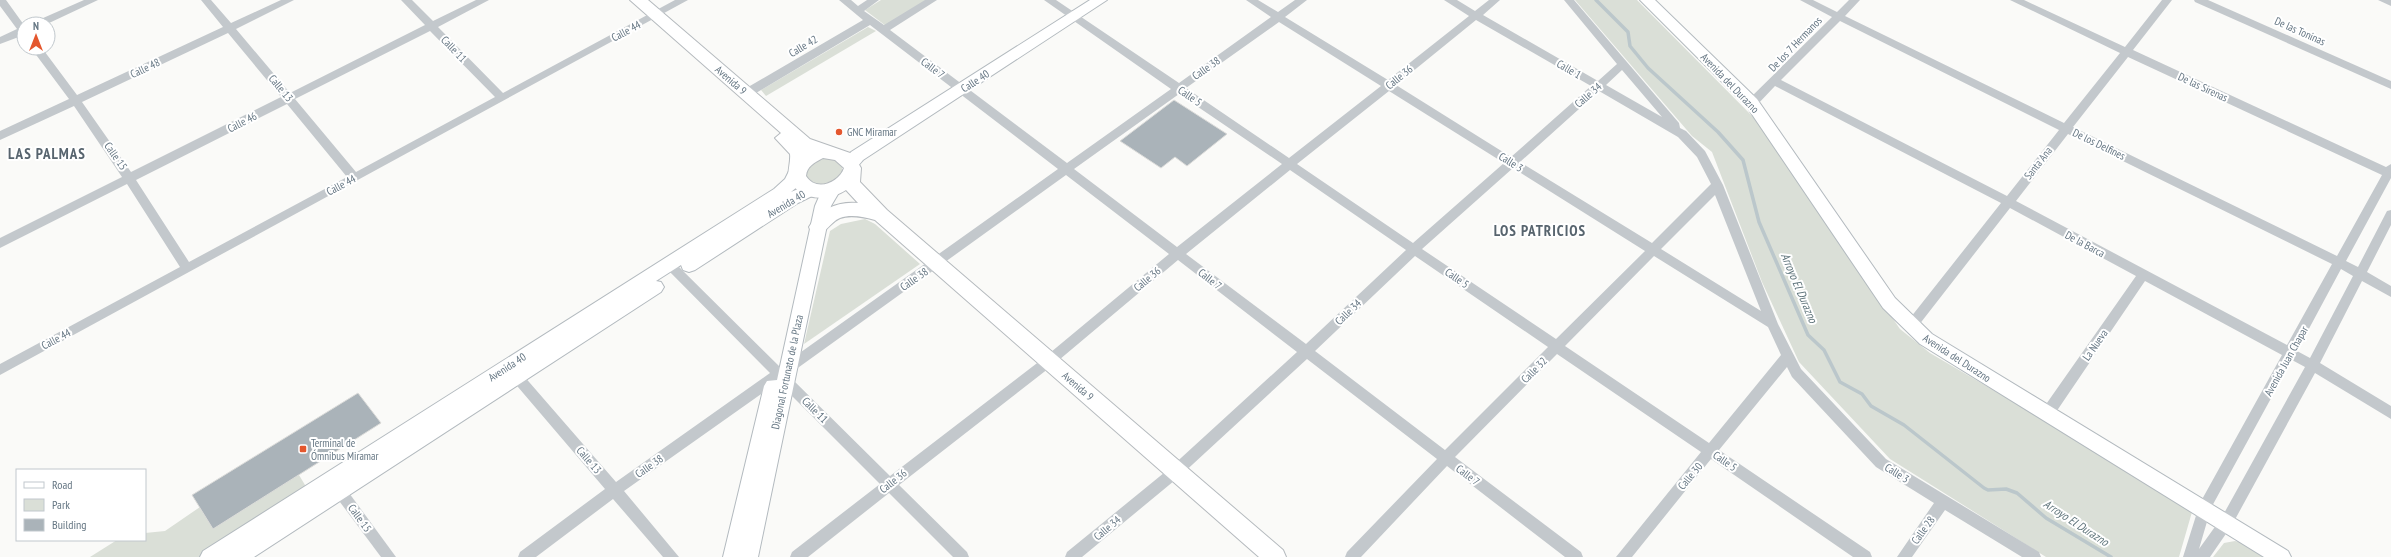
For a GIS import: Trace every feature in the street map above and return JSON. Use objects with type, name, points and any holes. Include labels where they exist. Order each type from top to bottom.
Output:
[{"type":"main road","name":"Avenida 9","points":[[624,0],[651,18],[747,94],[804,143],[813,148],[832,152]]},
{"type":"main road","name":"Avenida 9","points":[[638,0],[651,18],[795,148],[800,155],[798,168]]},
{"type":"main road","name":"Calle 40","points":[[1071,15],[1086,0]]},
{"type":"main road","name":"Calle 40","points":[[832,152],[852,150],[868,141],[958,87],[1071,15],[1100,0]]},
{"type":"main road","name":"Avenida del Durazno","points":[[1647,0],[1752,103],[1889,303],[1911,326],[1926,339],[2047,414],[2205,507],[2281,557]]},
{"type":"main road","name":"Calle 40","points":[[851,169],[857,156],[958,87]]},
{"type":"main road","points":[[832,152],[848,159],[851,169],[845,182],[834,188],[811,190],[798,181],[798,168],[812,155],[832,152]]},
{"type":"main road","name":"Avenida 40","points":[[238,557],[336,486],[673,268],[786,188],[798,168]]},
{"type":"main road","name":"Avenida 9","points":[[851,169],[851,184],[881,215],[1175,472],[1275,557]]},
{"type":"main road","name":"Avenida 9","points":[[834,188],[842,188],[881,215]]},
{"type":"main road","name":"Diagonal Fortunato de la Plaza","points":[[733,557],[823,206],[828,194],[834,188]]},
{"type":"main road","name":"Avenida 40","points":[[673,268],[792,199],[811,190]]},
{"type":"main road","name":"Diagonal Fortunato de la Plaza","points":[[748,557],[814,202],[811,190]]},
{"type":"main road","points":[[818,227],[828,215],[843,210],[860,209],[881,215]]},
{"type":"main road","name":"Avenida 40","points":[[210,557],[336,486]]},
{"type":"street","points":[[1,0],[16,20]]},
{"type":"street","points":[[56,16],[93,0]]},
{"type":"street","name":"Calle 13","points":[[206,0],[355,178]]},
{"type":"street","name":"Calle 48","points":[[0,136],[289,0]]},
{"type":"street","name":"Calle 11","points":[[406,0],[502,98]]},
{"type":"street","name":"Calle 46","points":[[0,243],[484,0]]},
{"type":"street","name":"Calle 44","points":[[1,366],[187,269],[683,0]]},
{"type":"street","name":"Calle 7","points":[[844,0],[1576,557]]},
{"type":"street","points":[[858,10],[874,0]]},
{"type":"street","points":[[883,30],[932,0]]},
{"type":"street","name":"Calle 5","points":[[1049,0],[1865,557]]},
{"type":"street","name":"Calle 3","points":[[1250,0],[1772,324],[1796,373],[1881,463],[2034,557]]},
{"type":"street","name":"Calle 38","points":[[525,557],[615,490],[781,374],[1302,0]]},
{"type":"street","name":"Calle 1","points":[[1449,0],[1682,134],[1701,154],[1716,182],[1772,324]]},
{"type":"street","name":"Calle 36","points":[[797,557],[1049,361],[1177,254],[1495,0]]},
{"type":"street","points":[[1569,0],[1622,65],[1682,134]]},
{"type":"street","name":"De los Delfines","points":[[1805,0],[2340,263],[2391,292]]},
{"type":"street","name":"De los 7 Hermanos","points":[[1752,103],[1775,82],[1837,16],[1855,0]]},
{"type":"street","name":"De las Sirenas","points":[[2015,0],[2390,172]]},
{"type":"street","name":"Santa Ana","points":[[1911,326],[2167,0]]},
{"type":"street","name":"De las Toninas","points":[[2199,0],[2391,85]]},
{"type":"street","points":[[2383,0],[2391,3]]},
{"type":"street","name":"Calle 42","points":[[747,94],[870,20]]},
{"type":"street","points":[[0,41],[16,34]]},
{"type":"street","name":"Calle 15","points":[[42,56],[77,100],[131,177],[187,269]]},
{"type":"street","name":"Calle 34","points":[[1072,557],[1175,472],[1306,352],[1414,249],[1622,65]]},
{"type":"street","name":"De la Barca","points":[[1775,82],[2008,202],[2313,365],[2391,413]]},
{"type":"street","name":"Avenida Juan Chapar","points":[[2190,557],[2205,507],[2291,354],[2390,172]]},
{"type":"street","name":"Calle 32","points":[[1352,557],[1446,458],[1653,250],[1716,182]]},
{"type":"street","points":[[2202,557],[2227,521],[2313,365],[2390,219],[2369,211]]},
{"type":"street","name":"Calle 11","points":[[673,268],[781,374],[962,557]]},
{"type":"street","name":"La Nueva","points":[[2047,414],[2143,275]]},
{"type":"street","name":"Calle 30","points":[[1623,557],[1788,357]]},
{"type":"street","name":"Calle 13","points":[[518,368],[615,490],[672,557]]},
{"type":"street","name":"Calle 15","points":[[336,486],[389,557]]},
{"type":"street","name":"Calle 28","points":[[1904,557],[1943,502]]},
{"type":"green space","points":[[881,0],[928,0],[886,26],[865,10]]},
{"type":"green space","points":[[1575,0],[1637,0],[1759,123],[1900,329],[1930,353],[2174,496],[2192,512],[2179,557],[2046,557],[1890,459],[1799,362],[1762,282],[1712,152],[1692,136]]},
{"type":"green space","points":[[868,27],[876,31],[766,96],[761,90]]},
{"type":"green space","points":[[830,158],[835,160],[842,167],[841,175],[836,180],[821,186],[807,180],[807,170],[812,164],[816,161]]},
{"type":"green space","points":[[865,219],[875,224],[920,264],[804,344],[830,231],[841,224]]},
{"type":"green space","points":[[299,475],[308,490],[202,557],[90,557],[115,541],[146,541],[146,533],[165,531],[200,507]]},
{"type":"green space","points":[[2235,541],[2249,544],[2277,557],[2213,557],[2224,543]]},
{"type":"building","points":[[1174,100],[1227,134],[1187,166],[1175,157],[1161,168],[1120,141]]},
{"type":"building","name":"Terminal de Ómnibus Miramar","points":[[358,393],[381,423],[213,529],[192,495]]},
{"type":"waterway","name":"Arroyo El Durazno","points":[[1596,0],[1628,32],[1630,46],[1648,68],[1718,132],[1743,160],[1759,222],[1808,335],[1824,350],[1840,382],[1862,394],[1871,406],[1904,425],[1984,488],[1988,490],[2006,489],[2017,493],[2046,518],[2111,557]]},
{"type":"place","name":"GNC Miramar","points":[[839,132]]},
{"type":"place","name":"Terminal de Ómnibus Miramar","points":[[303,449]]},
{"type":"district","name":"LAS PALMAS","points":[[47,154]]},
{"type":"district","name":"LOS PATRICIOS","points":[[1540,231]]}]
